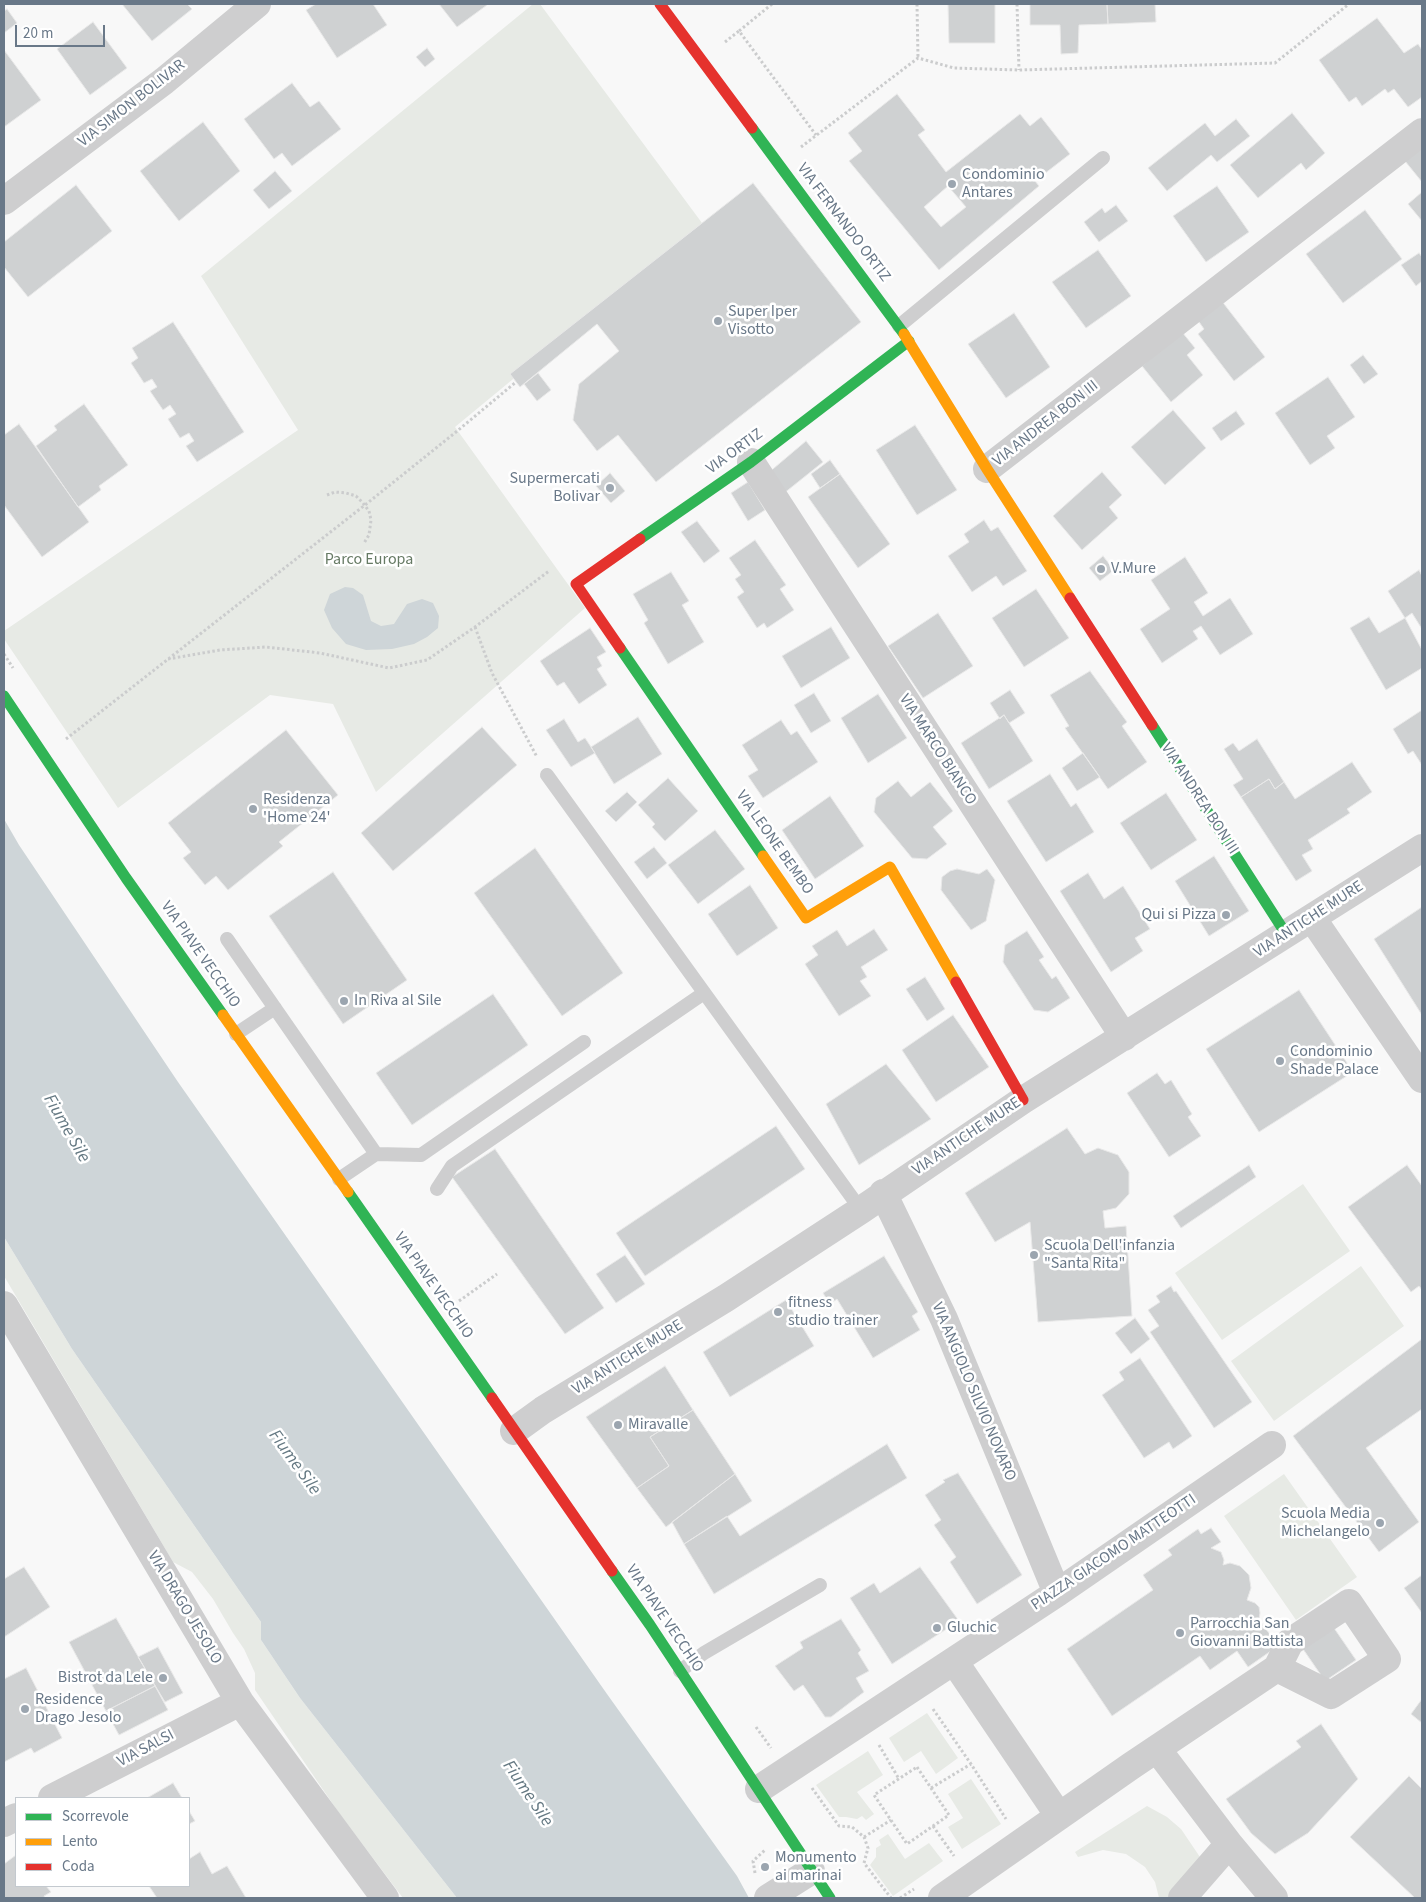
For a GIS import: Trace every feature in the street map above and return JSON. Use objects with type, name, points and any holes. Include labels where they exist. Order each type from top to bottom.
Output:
[{"type":"street","name":"VIA SIMON BOLIVAR","points":[[4,201],[164,81],[257,4]]},
{"type":"street","name":"VIA FERNANDO ORTIZ","points":[[660,4],[899,326],[988,469]]},
{"type":"street","name":"VIA ANDREA BON III","points":[[1286,934],[988,469],[1422,132]]},
{"type":"street","name":"VIA ORTIZ","points":[[576,584],[751,462],[909,341]]},
{"type":"street","name":"VIA MARCO BIANCO","points":[[751,462],[1124,1037]]},
{"type":"street","name":"VIA LEONE BEMBO","points":[[576,584],[806,918],[890,867],[1023,1100]]},
{"type":"street","name":"VIA PIAVE VECCHIO","points":[[4,696],[126,878],[339,1179],[680,1671],[760,1789],[830,1898]]},
{"type":"street","name":"VIA ANTICHE MURE","points":[[514,1431],[543,1410],[726,1298],[861,1210],[1023,1100],[1422,848]]},
{"type":"street","points":[[1312,918],[1422,1079]]},
{"type":"street","name":"VIA ANGIOLO SILVIO NOVARO","points":[[883,1194],[944,1319],[1057,1593]]},
{"type":"street","name":"VIA DRAGO JESOLO","points":[[4,1305],[240,1702],[384,1898]]},
{"type":"street","name":"PIAZZA GIACOMO MATTEOTTI","points":[[760,1789],[1057,1593],[1272,1445]]},
{"type":"street","points":[[954,1661],[1059,1816]]},
{"type":"street","points":[[942,1898],[1277,1668]]},
{"type":"street","name":"VIA SALSI","points":[[54,1797],[240,1702]]},
{"type":"street","points":[[1157,1749],[1229,1844],[1274,1898]]},
{"type":"street","points":[[1182,1898],[1229,1844]]},
{"type":"street","points":[[762,1890],[811,1871]]},
{"type":"lane","points":[[899,326],[1103,158]]},
{"type":"lane","points":[[547,775],[861,1210]]},
{"type":"lane","points":[[227,939],[376,1154]]},
{"type":"lane","points":[[437,1189],[452,1166],[704,993]]},
{"type":"lane","points":[[236,1034],[275,1008]]},
{"type":"lane","points":[[339,1179],[376,1154],[421,1155],[584,1042]]},
{"type":"lane","points":[[680,1671],[704,1653],[820,1586]]},
{"type":"path","points":[[772,4],[739,31],[816,135]]},
{"type":"path","points":[[917,4],[918,58]]},
{"type":"path","points":[[1017,4],[1018,70]]},
{"type":"path","points":[[918,58],[954,68],[1018,70],[1275,63],[1349,4]]},
{"type":"path","points":[[798,150],[918,58]]},
{"type":"path","points":[[62,742],[365,505],[516,382]]},
{"type":"path","points":[[327,495],[337,492],[350,494],[360,499],[365,505],[370,516],[371,526],[370,535],[364,543]]},
{"type":"path","points":[[167,659],[220,650],[266,647],[320,653],[389,668],[427,660],[475,627],[560,562],[576,584]]},
{"type":"path","points":[[475,627],[492,673],[547,775]]},
{"type":"path","points":[[456,1303],[496,1274]]},
{"type":"path","points":[[917,1684],[1010,1826]]},
{"type":"path","points":[[886,1755],[899,1779]]},
{"type":"path","points":[[931,1788],[971,1764]]},
{"type":"path","points":[[917,1767],[931,1788],[949,1815],[907,1844],[874,1795],[917,1767]]},
{"type":"path","points":[[808,1782],[839,1826],[852,1827],[864,1837],[868,1848],[864,1863],[890,1898]]},
{"type":"path","points":[[864,1837],[891,1820]]},
{"type":"path","points":[[933,1826],[946,1845]]},
{"type":"path","points":[[762,1890],[754,1861],[759,1854],[788,1834]]},
{"type":"path","points":[[900,1898],[916,1888]]},
{"type":"green space","name":"Parco Europa","points":[[533,4],[540,4],[702,223],[455,427],[585,608],[376,792],[333,704],[270,695],[118,808],[4,639],[4,631],[298,430],[201,276]]},
{"type":"green space","points":[[1303,1184],[1350,1251],[1222,1340],[1175,1273]]},
{"type":"green space","points":[[4,1237],[72,1349],[261,1622],[261,1640],[300,1698],[457,1898],[403,1898],[339,1813],[255,1690],[255,1673],[244,1649],[213,1599],[192,1572],[173,1562],[4,1276]]},
{"type":"green space","points":[[1361,1266],[1404,1326],[1274,1421],[1231,1361]]},
{"type":"green space","points":[[1284,1474],[1357,1577],[1296,1620],[1224,1516]]},
{"type":"green space","points":[[927,1713],[958,1758],[936,1774],[921,1751],[904,1762],[889,1738]]},
{"type":"green space","points":[[868,1751],[883,1775],[857,1792],[874,1814],[866,1820],[862,1816],[857,1819],[839,1817],[816,1785]]},
{"type":"green space","points":[[971,1779],[1001,1824],[962,1849],[948,1827],[963,1818],[948,1794]]},
{"type":"green space","points":[[1147,1806],[1167,1817],[1181,1829],[1202,1860],[1171,1898],[1159,1898],[1155,1882],[1145,1867],[1126,1854],[1103,1850],[1078,1857],[1075,1852]]},
{"type":"green space","points":[[888,1834],[905,1859],[929,1843],[943,1861],[893,1896],[870,1865],[876,1857],[876,1848],[881,1845],[879,1840]]},
{"type":"water","points":[[345,587],[353,588],[363,595],[371,621],[381,626],[394,624],[407,604],[422,599],[433,603],[439,616],[438,628],[414,644],[392,649],[366,650],[346,644],[332,628],[324,610],[330,594]]},
{"type":"water","name":"Fiume Sile","points":[[4,819],[19,845],[178,1082],[607,1694],[737,1876],[749,1898],[457,1898],[300,1698],[261,1640],[261,1622],[72,1349],[4,1237]]},
{"type":"building","points":[[122,4],[187,4],[192,9],[152,41]]},
{"type":"building","points":[[316,4],[373,4],[387,25],[337,58],[306,10]]},
{"type":"building","points":[[439,4],[486,4],[487,5],[457,27]]},
{"type":"building","points":[[948,4],[995,4],[995,43],[949,43]]},
{"type":"building","points":[[1030,4],[1107,4],[1108,24],[1079,25],[1078,53],[1061,54],[1060,25],[1030,25]]},
{"type":"building","points":[[1107,4],[1155,4],[1156,22],[1108,24]]},
{"type":"building","points":[[7,9],[17,23],[4,33],[4,11]]},
{"type":"building","points":[[1377,18],[1404,53],[1418,44],[1422,50],[1422,97],[1408,107],[1394,89],[1388,93],[1385,89],[1362,106],[1356,97],[1349,102],[1319,60]]},
{"type":"building","points":[[93,22],[127,68],[90,95],[57,49]]},
{"type":"building","points":[[427,48],[435,59],[425,67],[416,57]]},
{"type":"building","points":[[4,50],[41,100],[4,127]]},
{"type":"building","points":[[292,83],[310,107],[319,101],[341,129],[292,166],[282,153],[274,159],[244,119]]},
{"type":"building","name":"Condominio Antares","points":[[897,94],[925,130],[918,135],[946,172],[1020,114],[1030,126],[1041,117],[1070,154],[1035,181],[1039,186],[939,270],[849,161],[862,151],[848,133]],"holes":[[[948,186],[966,207],[941,227],[924,207]]]},
{"type":"building","points":[[1292,113],[1325,153],[1306,170],[1301,163],[1258,198],[1230,165]]},
{"type":"building","points":[[1236,119],[1250,136],[1217,162],[1211,155],[1167,191],[1148,168],[1205,123],[1215,136]]},
{"type":"building","points":[[203,122],[240,171],[179,221],[140,171]]},
{"type":"building","points":[[1422,148],[1422,182],[1405,161]]},
{"type":"building","points":[[275,171],[292,191],[269,209],[253,190]]},
{"type":"building","points":[[753,183],[861,322],[656,482],[618,435],[597,451],[573,420],[579,384],[619,351],[597,324],[520,387],[510,374]]},
{"type":"building","points":[[76,185],[112,231],[28,297],[4,267],[4,242]]},
{"type":"building","points":[[1217,186],[1249,232],[1206,262],[1173,216]]},
{"type":"building","points":[[1422,192],[1422,221],[1408,204]]},
{"type":"building","points":[[1116,205],[1128,221],[1099,242],[1084,222],[1102,208],[1105,213]]},
{"type":"building","points":[[1365,210],[1402,259],[1343,303],[1306,254]]},
{"type":"building","points":[[1098,250],[1131,296],[1086,328],[1052,282]]},
{"type":"building","points":[[1419,253],[1422,257],[1422,281],[1416,286],[1401,265]]},
{"type":"building","points":[[1221,300],[1265,357],[1234,381],[1198,334],[1204,329],[1197,319]]},
{"type":"building","points":[[1014,313],[1050,367],[1006,398],[968,344]]},
{"type":"building","points":[[173,322],[244,432],[197,462],[186,446],[194,441],[189,433],[180,438],[168,419],[176,414],[170,405],[163,410],[150,391],[157,387],[152,379],[144,383],[131,363],[138,358],[132,348]]},
{"type":"building","points":[[1182,332],[1195,348],[1187,355],[1203,375],[1171,402],[1142,366]]},
{"type":"building","points":[[1363,355],[1378,374],[1364,384],[1350,365]]},
{"type":"building","points":[[538,373],[551,390],[537,401],[524,384]]},
{"type":"building","points":[[1328,377],[1355,417],[1327,436],[1335,448],[1310,465],[1275,413]]},
{"type":"building","points":[[84,404],[128,465],[99,486],[101,490],[78,507],[36,446],[57,430],[54,426]]},
{"type":"building","points":[[1173,410],[1206,448],[1165,485],[1131,447]]},
{"type":"building","points":[[1236,411],[1245,424],[1221,441],[1212,428]]},
{"type":"building","points":[[19,424],[89,522],[42,557],[4,505],[4,435]]},
{"type":"building","points":[[915,425],[957,490],[917,515],[876,450]]},
{"type":"building","points":[[806,441],[823,462],[783,494],[767,474]]},
{"type":"building","points":[[830,460],[840,474],[820,488],[811,474]]},
{"type":"building","points":[[1102,472],[1122,495],[1109,507],[1118,518],[1082,550],[1053,516]]},
{"type":"building","name":"Supermercati Bolivar","points":[[610,473],[625,491],[611,503],[596,486]]},
{"type":"building","points":[[840,474],[890,544],[858,568],[808,497]]},
{"type":"building","points":[[748,482],[765,510],[748,521],[731,493]]},
{"type":"building","points":[[984,520],[991,531],[998,527],[1027,571],[1003,586],[996,576],[972,592],[948,556],[969,542],[964,534]]},
{"type":"building","points":[[697,521],[720,551],[704,563],[681,532]]},
{"type":"building","points":[[755,540],[786,585],[780,589],[794,610],[767,628],[764,623],[757,628],[737,597],[744,592],[735,579],[741,575],[729,558]]},
{"type":"building","name":"V.Mure","points":[[1103,556],[1114,570],[1100,581],[1089,568]]},
{"type":"building","points":[[1185,557],[1208,593],[1194,602],[1203,616],[1230,598],[1253,634],[1220,655],[1201,626],[1193,631],[1198,639],[1162,663],[1140,629],[1170,609],[1151,580]]},
{"type":"building","points":[[1419,570],[1422,576],[1422,629],[1412,613],[1405,618],[1388,591]]},
{"type":"building","points":[[671,572],[689,601],[682,605],[704,642],[668,664],[644,623],[648,620],[633,594]]},
{"type":"building","points":[[1036,589],[1069,638],[1024,667],[992,618]]},
{"type":"building","points":[[938,613],[973,666],[923,698],[888,646]]},
{"type":"building","points":[[1369,617],[1379,633],[1405,618],[1422,650],[1422,668],[1386,690],[1350,628]]},
{"type":"building","points":[[831,627],[850,658],[801,688],[782,656]]},
{"type":"building","points":[[590,628],[606,652],[597,657],[602,666],[597,669],[607,685],[579,704],[564,682],[557,686],[540,661]]},
{"type":"building","points":[[1090,671],[1127,722],[1122,726],[1147,762],[1108,789],[1065,728],[1069,726],[1050,695]]},
{"type":"building","points":[[1010,690],[1025,713],[1009,723],[1004,715],[1000,719],[990,703]]},
{"type":"building","points":[[814,693],[831,721],[811,733],[794,705]]},
{"type":"building","points":[[878,694],[907,738],[868,763],[841,718]]},
{"type":"building","points":[[1422,710],[1422,765],[1413,751],[1408,754],[1393,729]]},
{"type":"building","points":[[1004,715],[1033,761],[989,789],[961,743]]},
{"type":"building","points":[[638,717],[662,754],[614,784],[591,747]]},
{"type":"building","points":[[564,719],[578,742],[585,738],[595,753],[571,767],[546,730]]},
{"type":"building","points":[[781,720],[791,735],[797,731],[818,762],[763,798],[748,776],[758,770],[742,745]]},
{"type":"building","points":[[482,727],[517,765],[393,871],[361,833]]},
{"type":"building","name":"Residenza 'Home 24'","points":[[286,730],[338,795],[279,842],[283,846],[228,890],[216,876],[205,885],[183,858],[191,852],[168,823]]},
{"type":"building","points":[[1257,739],[1284,782],[1275,789],[1269,779],[1241,797],[1233,785],[1243,779],[1224,749],[1233,743],[1239,751]]},
{"type":"building","points":[[1083,753],[1100,777],[1077,791],[1062,768]]},
{"type":"building","points":[[1352,762],[1372,792],[1347,809],[1350,813],[1308,840],[1313,849],[1302,855],[1312,871],[1296,881],[1241,797],[1269,779],[1275,789],[1284,782],[1295,799]]},
{"type":"building","points":[[1050,774],[1071,807],[1076,803],[1094,832],[1046,862],[1007,801]]},
{"type":"building","points":[[668,778],[698,811],[665,841],[652,827],[655,824],[638,805]]},
{"type":"building","points":[[898,781],[911,797],[930,782],[953,811],[933,827],[947,844],[927,859],[912,858],[874,812],[876,798]]},
{"type":"building","points":[[627,792],[637,802],[616,822],[605,811]]},
{"type":"building","points":[[1166,793],[1197,840],[1151,870],[1120,823]]},
{"type":"building","points":[[830,796],[864,846],[815,879],[782,830]]},
{"type":"building","points":[[715,830],[745,869],[698,904],[668,865]]},
{"type":"building","points":[[654,847],[667,863],[647,879],[634,862]]},
{"type":"building","points":[[535,848],[623,973],[562,1016],[474,893]]},
{"type":"building","points":[[1214,856],[1249,911],[1209,936],[1175,881]]},
{"type":"building","points":[[957,869],[979,874],[987,869],[995,880],[986,921],[971,930],[941,890],[942,877],[950,871]]},
{"type":"building","points":[[333,872],[407,980],[343,1024],[269,916]]},
{"type":"building","points":[[1088,873],[1104,899],[1123,886],[1150,929],[1135,938],[1143,951],[1111,972],[1060,891]]},
{"type":"building","points":[[750,885],[778,928],[737,956],[708,914]]},
{"type":"building","points":[[1422,907],[1422,1015],[1374,939]]},
{"type":"building","points":[[874,929],[888,950],[861,967],[867,977],[860,981],[871,996],[839,1016],[805,964],[818,955],[812,946],[837,930],[847,946]]},
{"type":"building","points":[[1027,931],[1044,957],[1039,960],[1052,979],[1056,976],[1070,998],[1048,1012],[1034,1010],[1003,962],[1005,945]]},
{"type":"building","points":[[925,977],[945,1009],[927,1021],[906,989]]},
{"type":"building","name":"Condominio Shade Palace","points":[[1299,990],[1353,1072],[1259,1132],[1206,1049]]},
{"type":"building","points":[[493,994],[528,1045],[412,1125],[376,1073]]},
{"type":"building","points":[[953,1015],[989,1067],[936,1102],[902,1050]]},
{"type":"building","points":[[886,1064],[931,1119],[859,1165],[826,1104]]},
{"type":"building","points":[[1157,1073],[1165,1084],[1171,1080],[1192,1114],[1188,1117],[1201,1136],[1169,1157],[1127,1093]]},
{"type":"building","points":[[776,1126],[805,1169],[645,1276],[616,1233]]},
{"type":"building","points":[[1067,1128],[1085,1154],[1098,1148],[1118,1155],[1129,1172],[1129,1194],[1116,1208],[1103,1211],[1105,1228],[1126,1226],[1132,1316],[1038,1322],[1030,1222],[995,1242],[965,1193]]},
{"type":"building","points":[[495,1149],[604,1308],[565,1334],[452,1177]]},
{"type":"building","points":[[1249,1165],[1256,1177],[1181,1228],[1173,1216]]},
{"type":"building","points":[[1407,1165],[1422,1186],[1422,1290],[1419,1286],[1411,1292],[1348,1207]]},
{"type":"building","points":[[625,1255],[645,1284],[616,1303],[596,1274]]},
{"type":"building","points":[[884,1256],[918,1312],[912,1316],[920,1330],[873,1358],[837,1299],[830,1304],[823,1293]]},
{"type":"building","points":[[1171,1286],[1252,1402],[1214,1428],[1150,1332],[1159,1326],[1148,1310],[1160,1302],[1156,1296]]},
{"type":"building","points":[[786,1300],[814,1346],[730,1397],[703,1352]]},
{"type":"building","points":[[1135,1318],[1150,1339],[1131,1354],[1115,1333]]},
{"type":"building","points":[[1422,1339],[1422,1409],[1366,1448],[1419,1522],[1379,1552],[1293,1436]]},
{"type":"building","points":[[1140,1358],[1192,1436],[1173,1449],[1169,1442],[1144,1458],[1102,1395],[1124,1380],[1119,1372]]},
{"type":"building","points":[[665,1366],[693,1410],[650,1437],[669,1466],[637,1488],[586,1417]]},
{"type":"building","points":[[693,1410],[735,1474],[666,1527],[637,1488],[669,1466],[650,1437]]},
{"type":"building","points":[[887,1444],[907,1478],[714,1594],[684,1544],[727,1516],[740,1536]]},
{"type":"building","points":[[958,1473],[1022,1575],[977,1604],[950,1562],[956,1557],[934,1525],[941,1520],[925,1495],[945,1482],[943,1480]]},
{"type":"building","points":[[735,1474],[752,1501],[684,1544],[672,1522]]},
{"type":"building","name":"Parrocchia San Giovanni Battista","points":[[1211,1528],[1221,1542],[1211,1548],[1221,1552],[1224,1560],[1223,1565],[1230,1563],[1240,1566],[1249,1575],[1251,1588],[1247,1600],[1259,1607],[1259,1619],[1278,1646],[1248,1667],[1237,1651],[1210,1670],[1200,1656],[1112,1716],[1067,1649],[1153,1590],[1143,1575],[1172,1555],[1168,1550],[1198,1529],[1201,1534]]},
{"type":"building","points":[[24,1567],[50,1607],[4,1637],[4,1579]]},
{"type":"building","points":[[920,1567],[959,1621],[892,1664],[850,1598],[874,1583],[880,1593]]},
{"type":"building","points":[[1422,1575],[1422,1613],[1404,1588]]},
{"type":"building","points":[[116,1618],[155,1686],[106,1711],[69,1642]]},
{"type":"building","points":[[841,1619],[861,1650],[858,1653],[869,1671],[856,1678],[864,1692],[831,1717],[825,1717],[803,1685],[794,1691],[775,1666],[803,1648],[800,1642]]},
{"type":"building","points":[[1334,1628],[1356,1660],[1325,1681],[1303,1649]]},
{"type":"building","points":[[158,1647],[183,1693],[165,1702],[138,1657]]},
{"type":"building","name":"Residence Drago Jesolo","points":[[26,1668],[62,1738],[34,1753],[31,1748],[4,1762],[4,1679]]},
{"type":"building","points":[[155,1686],[168,1710],[119,1735],[106,1711]]},
{"type":"building","points":[[1422,1699],[1422,1723],[1411,1714]]},
{"type":"building","points":[[1321,1724],[1358,1779],[1308,1833],[1275,1854],[1251,1833],[1226,1799],[1301,1747],[1296,1741]]},
{"type":"building","points":[[1409,1776],[1422,1789],[1422,1898],[1415,1898],[1350,1837]]},
{"type":"building","points":[[173,1783],[181,1797],[149,1797]]},
{"type":"building","points":[[190,1813],[195,1821],[190,1824]]},
{"type":"building","points":[[200,1852],[212,1874],[227,1866],[246,1898],[157,1898],[150,1887],[190,1887],[190,1858]]},
{"type":"building","points":[[15,1856],[15,1887],[47,1887],[51,1892],[44,1896],[45,1898],[4,1898],[4,1864]]},
{"type":"traffic: fast","points":[[752,128],[904,334]]},
{"type":"traffic: fast","points":[[640,539],[751,462],[909,341]]},
{"type":"traffic: fast","points":[[620,648],[763,856]]},
{"type":"traffic: fast","points":[[4,696],[126,878],[223,1015]]},
{"type":"traffic: fast","points":[[1152,725],[1286,934]]},
{"type":"traffic: fast","points":[[348,1192],[492,1398]]},
{"type":"traffic: fast","points":[[612,1571],[650,1625],[830,1898]]},
{"type":"traffic: slow","points":[[904,334],[987,469],[1070,598]]},
{"type":"traffic: slow","points":[[763,856],[806,918],[890,867],[956,982]]},
{"type":"traffic: slow","points":[[223,1015],[348,1192]]},
{"type":"traffic: jam","points":[[660,4],[752,128]]},
{"type":"traffic: jam","points":[[620,648],[576,584],[640,539]]},
{"type":"traffic: jam","points":[[1070,598],[1152,725]]},
{"type":"traffic: jam","points":[[956,982],[1023,1100]]},
{"type":"traffic: jam","points":[[492,1398],[612,1571]]},
{"type":"place","name":"Condominio Antares","points":[[952,184]]},
{"type":"place","name":"Super Iper Visotto","points":[[718,321]]},
{"type":"place","name":"Supermercati Bolivar","points":[[610,488]]},
{"type":"place","name":"V.Mure","points":[[1101,569]]},
{"type":"place","name":"Residenza 'Home 24'","points":[[253,809]]},
{"type":"place","name":"Qui si Pizza","points":[[1226,915]]},
{"type":"place","name":"In Riva al Sile","points":[[344,1001]]},
{"type":"place","name":"Condominio Shade Palace","points":[[1280,1061]]},
{"type":"place","name":"Scuola Dell'infanzia \"Santa Rita\"","points":[[1034,1255]]},
{"type":"place","name":"fitness studio trainer","points":[[778,1312]]},
{"type":"place","name":"Miravalle","points":[[618,1425]]},
{"type":"place","name":"Scuola Media Michelangelo","points":[[1380,1523]]},
{"type":"place","name":"Gluchic","points":[[937,1628]]},
{"type":"place","name":"Parrocchia San Giovanni Battista","points":[[1180,1633]]},
{"type":"place","name":"Bistrot da Lele","points":[[163,1678]]},
{"type":"place","name":"Residence Drago Jesolo","points":[[25,1709]]},
{"type":"place","name":"Monumento ai marinai","points":[[765,1867]]}]
